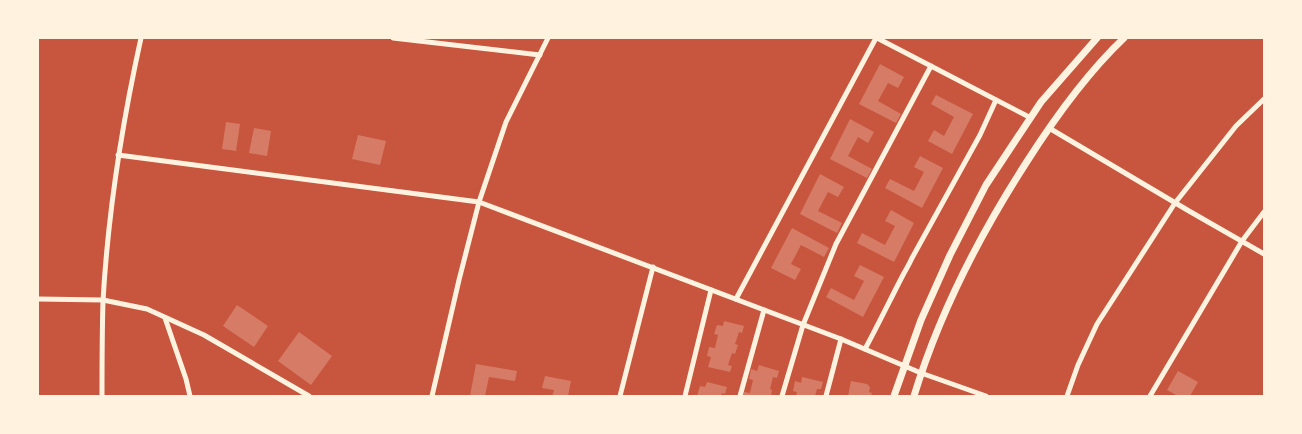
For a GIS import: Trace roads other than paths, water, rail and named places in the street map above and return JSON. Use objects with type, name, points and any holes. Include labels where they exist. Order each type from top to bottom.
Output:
[{"type":"main road","points":[[894,396],[921,320],[950,255],[986,186],[1041,102],[1097,38]]},
{"type":"main road","points":[[914,396],[921,373],[953,293],[1002,200],[1049,128],[1093,72],[1124,38]]},
{"type":"street","points":[[102,396],[104,300],[118,155],[141,38]]},
{"type":"street","points":[[393,38],[540,55]]},
{"type":"street","points":[[432,396],[479,202],[506,122],[548,38]]},
{"type":"street","points":[[736,299],[876,38],[1030,118]]},
{"type":"street","points":[[782,396],[803,325],[836,244],[931,66]]},
{"type":"street","points":[[1067,396],[1078,365],[1097,324],[1175,202],[1236,126],[1264,99]]},
{"type":"street","points":[[865,349],[898,287],[903,273],[907,269],[980,135],[996,100]]},
{"type":"street","points":[[1049,128],[1264,254]]},
{"type":"street","points":[[118,155],[479,202],[841,339],[921,373],[986,396]]},
{"type":"street","points":[[1150,396],[1242,241],[1264,212]]},
{"type":"street","points":[[620,396],[653,268]]},
{"type":"street","points":[[685,396],[711,290]]},
{"type":"street","points":[[38,299],[104,300],[147,309],[204,336],[309,396]]},
{"type":"street","points":[[740,396],[764,310]]},
{"type":"street","points":[[165,318],[190,396]]},
{"type":"street","points":[[826,396],[841,339]]}]
